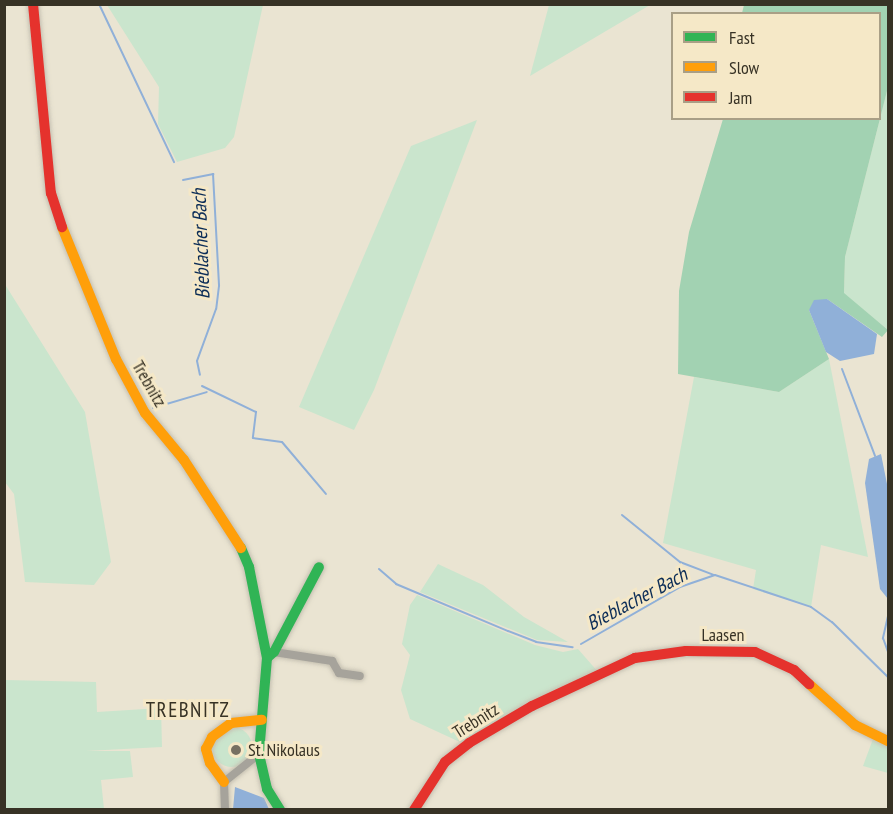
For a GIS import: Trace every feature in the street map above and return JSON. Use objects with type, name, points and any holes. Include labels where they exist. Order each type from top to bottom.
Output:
[{"type":"street","name":"Trebnitz","points":[[33,4],[51,193],[57,216],[107,339],[145,413],[184,460],[238,540],[249,567],[271,655]]},
{"type":"street","points":[[280,810],[267,789],[260,753],[261,720],[271,655],[319,567]]},
{"type":"street","name":"Laasen","points":[[577,686],[635,658],[743,649],[794,670],[855,725],[887,738]]},
{"type":"street","points":[[271,655],[332,661],[339,673],[360,676]]},
{"type":"street","name":"Trebnitz","points":[[414,810],[445,762],[469,743],[532,706],[577,686]]},
{"type":"street","points":[[225,810],[224,782],[210,763],[206,749],[212,737],[231,723],[261,720]]},
{"type":"street","points":[[224,782],[260,753]]},
{"type":"green space","points":[[549,4],[650,5],[530,76]]},
{"type":"green space","points":[[107,5],[263,5],[234,137],[225,148],[177,162],[158,124],[159,87]]},
{"type":"green space","points":[[744,5],[888,5],[888,87],[881,115],[881,12],[742,12]]},
{"type":"green space","points":[[888,87],[888,330],[844,294],[845,257]]},
{"type":"green space","points":[[477,120],[374,390],[354,430],[299,407],[411,146]]},
{"type":"green space","points":[[723,120],[880,120],[845,257],[844,293],[888,330],[882,337],[827,299],[809,310],[829,359],[779,392],[678,374],[679,291],[689,232]]},
{"type":"green space","points":[[4,264],[6,286],[85,412],[111,562],[94,585],[25,582],[14,494],[5,482]]},
{"type":"green space","points":[[829,359],[868,557],[821,545],[811,607],[753,589],[756,570],[663,543],[694,377],[779,392]]},
{"type":"green space","points":[[438,564],[483,585],[524,617],[568,642],[537,640],[420,592]]},
{"type":"green space","points":[[417,595],[535,645],[563,652],[578,649],[599,673],[462,743],[410,719],[401,690],[410,655],[402,644],[410,605]]},
{"type":"green space","points":[[5,680],[96,682],[97,712],[161,708],[162,747],[86,751],[130,751],[133,777],[101,780],[104,809],[5,809]]},
{"type":"green space","points":[[232,727],[246,733],[252,747],[246,761],[232,767],[218,761],[212,747],[218,733]]},
{"type":"green space","points":[[873,739],[888,745],[888,773],[863,766]]},
{"type":"water","points":[[827,299],[877,334],[874,354],[840,361],[826,352],[809,310],[814,300]]},
{"type":"water","points":[[881,454],[888,489],[888,599],[880,589],[865,483],[869,459]]},
{"type":"water","points":[[235,787],[264,798],[269,809],[233,809]]},
{"type":"waterway","name":"Bieblacher Bach","points":[[99,4],[174,162]]},
{"type":"waterway","name":"Bieblacher Bach","points":[[183,180],[213,174],[219,286],[216,309],[197,361],[200,375]]},
{"type":"waterway","points":[[842,369],[875,456]]},
{"type":"waterway","name":"Bieblacher Bach","points":[[202,386],[256,412],[253,438],[282,442],[326,494]]},
{"type":"waterway","points":[[153,408],[207,392]]},
{"type":"waterway","points":[[622,515],[680,562],[714,575]]},
{"type":"waterway","name":"Bieblacher Bach","points":[[379,569],[396,584],[508,631],[536,642],[573,647]]},
{"type":"waterway","name":"Bieblacher Bach","points":[[581,644],[680,587],[715,575],[811,607],[832,622],[888,677]]},
{"type":"waterway","points":[[888,616],[883,638],[888,652]]},
{"type":"traffic: fast","points":[[241,548],[249,567],[267,658],[259,754],[267,789],[280,810]]},
{"type":"traffic: fast","points":[[267,658],[274,652],[319,567]]},
{"type":"traffic: slow","points":[[62,227],[116,359],[145,413],[184,460],[241,548]]},
{"type":"traffic: slow","points":[[809,684],[855,725],[888,741]]},
{"type":"traffic: slow","points":[[224,782],[210,763],[206,749],[212,737],[231,723],[262,720]]},
{"type":"traffic: jam","points":[[33,4],[51,193],[62,227]]},
{"type":"traffic: jam","points":[[414,810],[445,762],[469,743],[532,706],[635,658],[686,651],[755,652],[794,670],[809,684]]},
{"type":"place","name":"St. Nikolaus","points":[[236,750]]},
{"type":"district","name":"TREBNITZ","points":[[188,710]]}]
